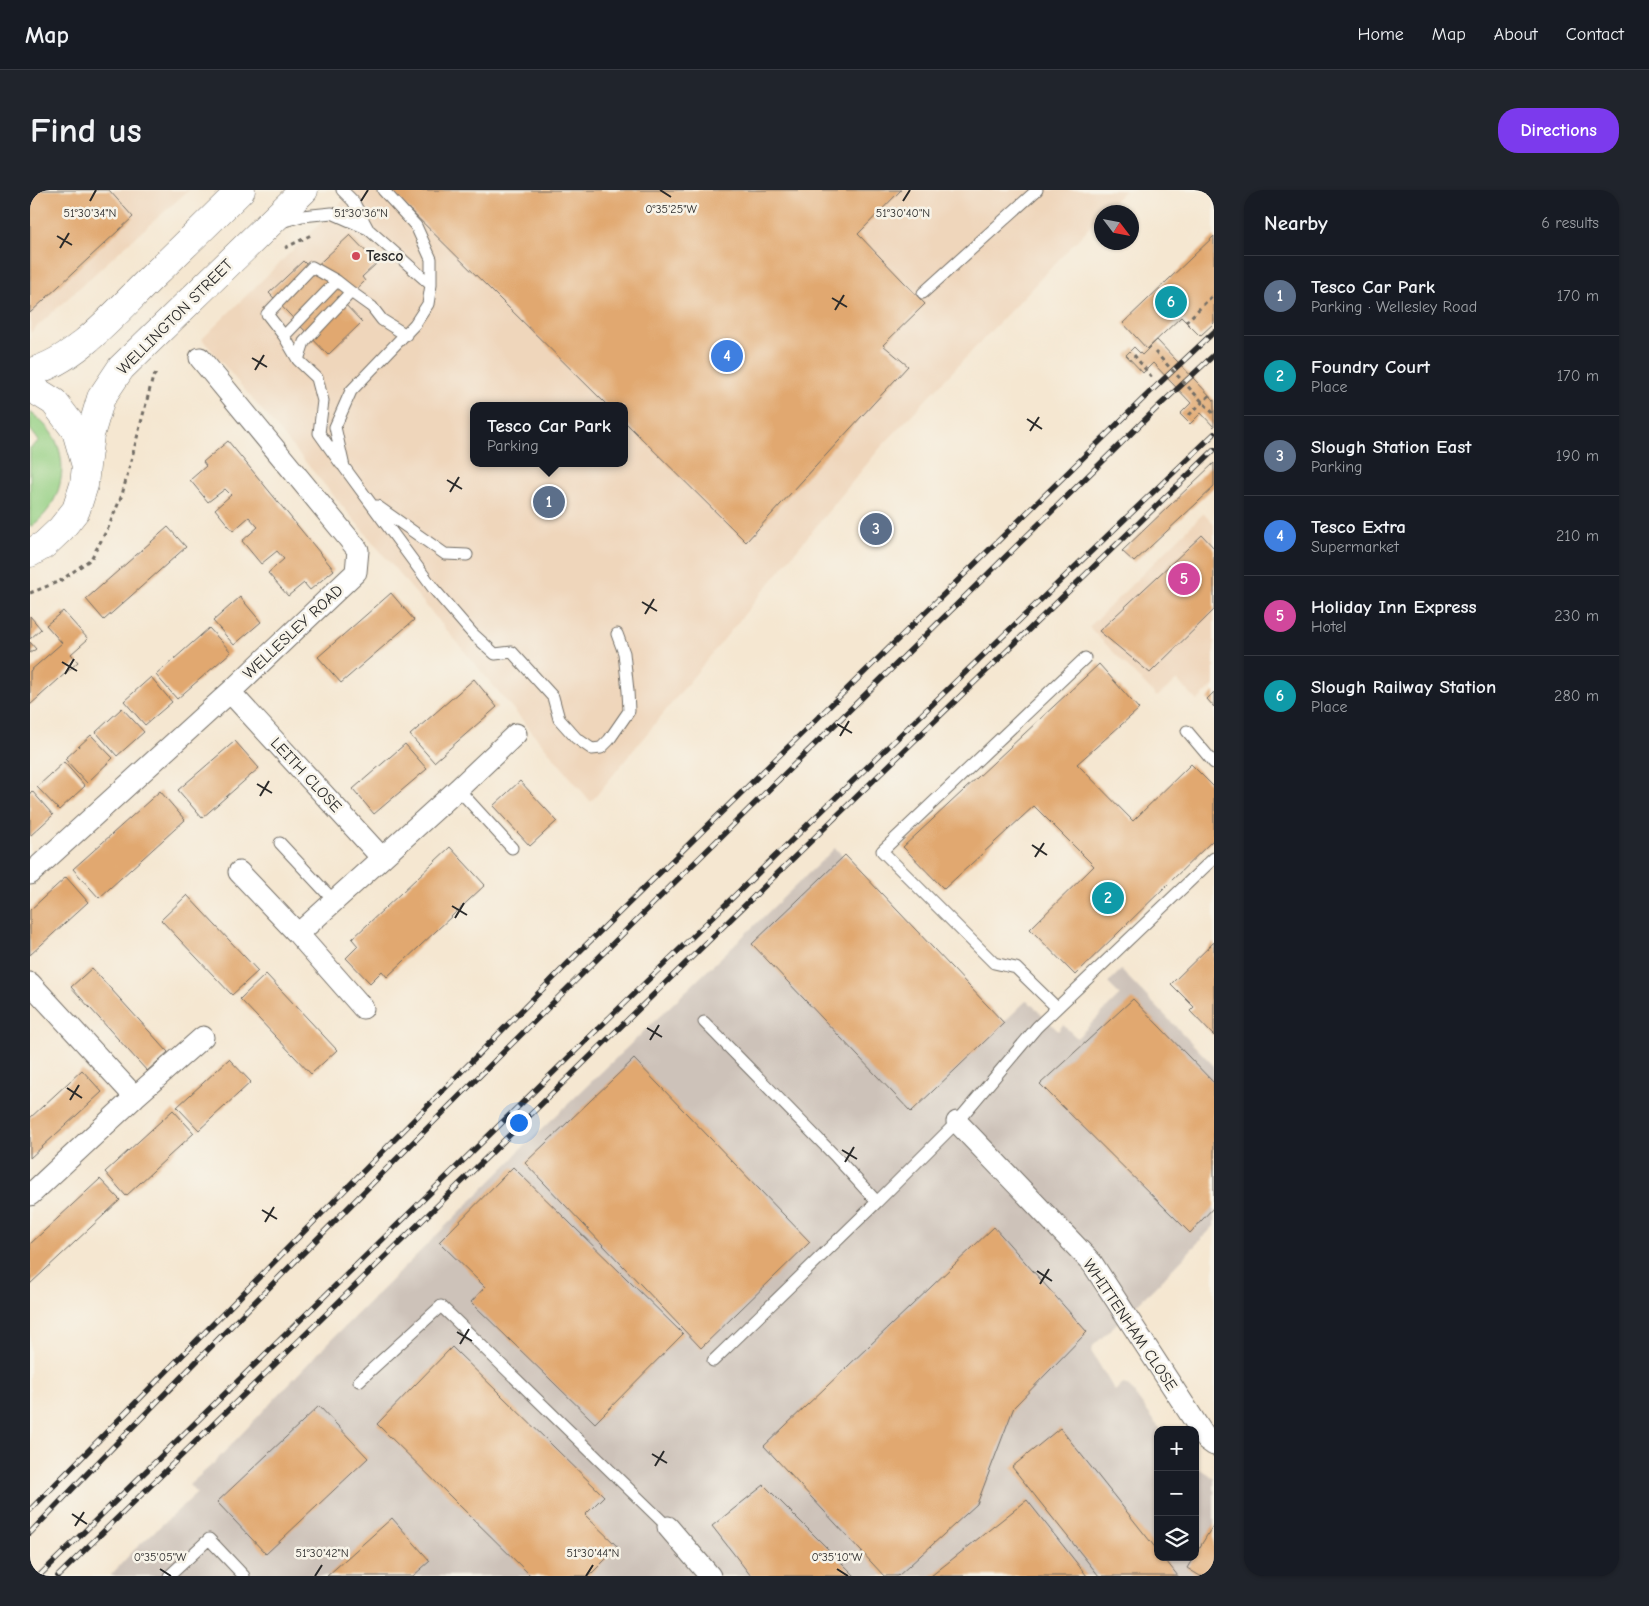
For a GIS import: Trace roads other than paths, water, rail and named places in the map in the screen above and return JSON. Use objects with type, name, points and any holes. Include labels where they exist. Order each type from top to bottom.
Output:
[{"type":"main road","points":[[30,372],[41,370],[71,354],[241,190]]},
{"type":"main road","name":"WELLINGTON STREET","points":[[30,553],[44,546],[76,510],[84,485],[90,435],[101,398],[121,368],[304,190]]},
{"type":"main road","points":[[30,387],[54,402],[76,431],[86,466]]},
{"type":"street","name":"WELLESLEY ROAD","points":[[30,874],[230,692],[356,572],[358,550],[200,358]]},
{"type":"street","name":"LEITH CLOSE","points":[[230,692],[382,858]]},
{"type":"street","points":[[298,934],[516,734]]},
{"type":"street","points":[[239,872],[298,934],[363,1008]]},
{"type":"street","points":[[30,983],[135,1097]]},
{"type":"street","points":[[30,1195],[135,1097],[203,1037]]},
{"type":"street","name":"WHITTENHAM CLOSE","points":[[957,1122],[1092,1263],[1207,1440],[1214,1445]]},
{"type":"street","points":[[668,1528],[710,1576]]},
{"type":"lane","points":[[342,190],[353,202],[368,229]]},
{"type":"lane","points":[[344,467],[335,427],[351,391],[415,324],[428,304],[431,285],[431,259],[416,226],[383,190]]},
{"type":"lane","points":[[923,293],[1037,190]]},
{"type":"lane","points":[[266,227],[302,216],[330,212],[368,229],[431,285]]},
{"type":"lane","points":[[406,335],[382,320],[372,307],[337,281],[312,267],[267,314],[284,336],[298,360],[317,378],[323,401],[319,434],[433,588],[466,626],[495,654],[512,652],[553,697],[559,719],[576,738],[592,749],[601,748],[610,740],[629,711],[624,653],[617,634]]},
{"type":"lane","points":[[284,336],[337,281]]},
{"type":"lane","points":[[298,360],[304,342],[351,292]]},
{"type":"lane","points":[[367,499],[444,554],[467,555]]},
{"type":"lane","points":[[1057,1008],[1016,968],[994,963],[882,851],[1085,658]]},
{"type":"lane","points":[[1187,731],[1214,762]]},
{"type":"lane","points":[[458,789],[512,848]]},
{"type":"lane","points":[[280,843],[334,901]]},
{"type":"lane","points":[[713,1360],[957,1122],[1037,1027],[1214,858]]},
{"type":"lane","points":[[704,1022],[836,1157],[877,1202]]},
{"type":"lane","points":[[359,1381],[441,1306],[668,1528]]},
{"type":"lane","points":[[170,1576],[209,1538],[244,1576]]},
{"type":"railway","points":[[30,1510],[581,950],[1149,393],[1214,332]]},
{"type":"railway","points":[[30,1533],[309,1247],[591,965],[1161,404],[1214,355]]},
{"type":"railway","points":[[39,1576],[771,860],[1214,434]]},
{"type":"railway","points":[[58,1576],[1214,450]]},
{"type":"place","name":"Tesco","points":[[356,256]]},
{"type":"place","name":"Slough Railway Station","points":[[1171,302]]},
{"type":"place","name":"Tesco Extra","points":[[727,356]]},
{"type":"place","name":"Tesco Car Park","points":[[549,502]]},
{"type":"place","name":"Slough Station East","points":[[876,529]]},
{"type":"place","name":"Holiday Inn Express","points":[[1184,579]]},
{"type":"place","name":"Foundry Court","points":[[1108,898]]}]
